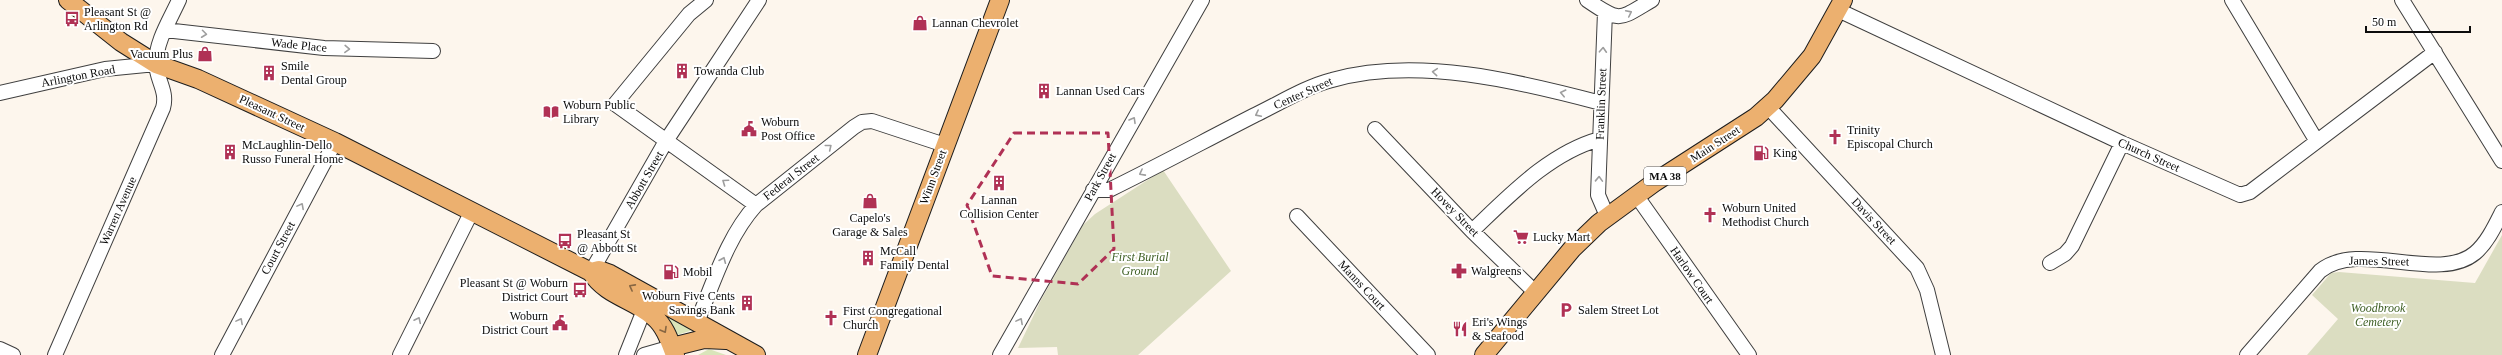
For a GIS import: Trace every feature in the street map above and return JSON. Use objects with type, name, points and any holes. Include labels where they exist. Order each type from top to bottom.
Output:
[{"type":"main road","name":"Winn Street","points":[[867,355],[1000,0]]},
{"type":"main road","name":"Pleasant Street","points":[[76,2],[121,42],[156,64],[198,79],[334,142],[591,272],[603,286],[644,310],[659,322],[674,351]]},
{"type":"main road","name":"Main Street","points":[[1484,355],[1572,249],[1607,216],[1636,195],[1740,128],[1768,107],[1803,69],[1841,5]]},
{"type":"main road","name":"Pleasant Street","points":[[591,272],[604,272],[756,355]]},
{"type":"main road","points":[[674,351],[700,340],[727,340]]},
{"type":"street","points":[[156,64],[158,46],[180,0]]},
{"type":"street","points":[[706,0],[689,14],[615,104],[666,141],[759,0]]},
{"type":"street","name":"Park Street","points":[[1000,355],[1202,0]]},
{"type":"street","points":[[1587,0],[1615,17],[1624,16],[1652,0]]},
{"type":"street","points":[[2232,0],[2316,140]]},
{"type":"street","points":[[2402,0],[2502,161]]},
{"type":"street","name":"Church Street","points":[[1841,5],[2122,143],[2235,194],[2243,195],[2250,192],[2316,140],[2435,52]]},
{"type":"street","name":"Franklin Street","points":[[1605,12],[1598,195],[1607,216]]},
{"type":"street","name":"Wade Place","points":[[166,30],[324,48],[433,51]]},
{"type":"street","name":"Arlington Road","points":[[0,93],[105,69],[156,64]]},
{"type":"street","name":"Warren Avenue","points":[[55,355],[163,108],[165,94],[156,64]]},
{"type":"street","name":"Center Street","points":[[1093,190],[1109,190],[1320,84],[1366,72],[1415,71],[1481,77],[1536,87],[1601,103]]},
{"type":"street","name":"Davis Street","points":[[1768,107],[1917,268],[1928,290],[1943,355]]},
{"type":"street","name":"Federal Street","points":[[697,322],[734,234],[756,205],[862,122],[879,123],[945,145]]},
{"type":"street","name":"Hovey Street","points":[[1375,129],[1472,231],[1536,293]]},
{"type":"street","points":[[1472,231],[1518,187],[1536,174],[1575,149],[1600,139]]},
{"type":"street","name":"Abbott Street","points":[[591,272],[666,141],[756,205]]},
{"type":"street","name":"Court Street","points":[[222,355],[334,142]]},
{"type":"street","points":[[2050,264],[2065,254],[2072,246],[2122,143]]},
{"type":"street","name":"Harlow Court","points":[[1636,195],[1749,355]]},
{"type":"street","points":[[400,355],[472,211]]},
{"type":"street","name":"James Street","points":[[2247,355],[2320,271],[2327,266],[2347,260],[2439,264],[2462,261],[2481,248],[2502,212]]},
{"type":"street","name":"Manns Court","points":[[1297,216],[1428,355]]},
{"type":"street","points":[[626,355],[644,310]]},
{"type":"street","points":[[0,349],[13,355]]},
{"type":"street","points":[[644,355],[674,351]]},
{"type":"highlighted area","points":[[1014,133],[1108,133],[1114,249],[1078,284],[992,276],[967,205]]},
{"type":"green space","name":"First Burial Ground","points":[[1163,170],[1231,271],[1138,355],[1058,355],[1057,347],[1018,348],[1041,300],[1083,225],[1095,214]]},
{"type":"green space","name":"Woodbrook Cemetery","points":[[2502,235],[2502,355],[2307,355],[2338,319],[2312,295],[2331,273],[2339,272],[2475,283]]},
{"type":"green space","points":[[666,315],[693,330],[677,335]]},
{"type":"green space","points":[[709,349],[726,355],[698,355]]},
{"type":"place","name":"Pleasant St @ Arlington Rd","points":[[72,19]]},
{"type":"place","name":"Lannan Chevrolet","points":[[920,23]]},
{"type":"place","name":"Vacuum Plus","points":[[205,54]]},
{"type":"place","name":"Towanda Club","points":[[682,71]]},
{"type":"place","name":"Smile Dental Group","points":[[269,73]]},
{"type":"place","name":"Lannan Used Cars","points":[[1044,91]]},
{"type":"place","name":"Woburn Public Library","points":[[551,112]]},
{"type":"place","name":"Woburn Post Office","points":[[749,129]]},
{"type":"place","name":"Trinity Episcopal Church","points":[[1835,137]]},
{"type":"place","name":"McLaughlin-Dello Russo Funeral Home","points":[[230,152]]},
{"type":"place","name":"King","points":[[1761,153]]},
{"type":"place","name":"Lannan Collision Center","points":[[999,183]]},
{"type":"place","name":"Capelo's Garage & Sales","points":[[870,201]]},
{"type":"place","name":"Woburn United Methodist Church","points":[[1710,215]]},
{"type":"place","name":"Lucky Mart","points":[[1521,237]]},
{"type":"place","name":"Pleasant St @ Abbott St","points":[[565,241]]},
{"type":"place","name":"McCall Family Dental","points":[[868,258]]},
{"type":"place","name":"Walgreens","points":[[1459,271]]},
{"type":"place","name":"Mobil","points":[[671,272]]},
{"type":"place","name":"Pleasant St @ Woburn District Court","points":[[580,290]]},
{"type":"place","name":"Woburn Five Cents Savings Bank","points":[[747,303]]},
{"type":"place","name":"Salem Street Lot","points":[[1566,310]]},
{"type":"place","name":"First Congregational Church","points":[[831,318]]},
{"type":"place","name":"Woburn District Court","points":[[560,323]]},
{"type":"place","name":"Eri's Wings & Seafood","points":[[1460,329]]}]
